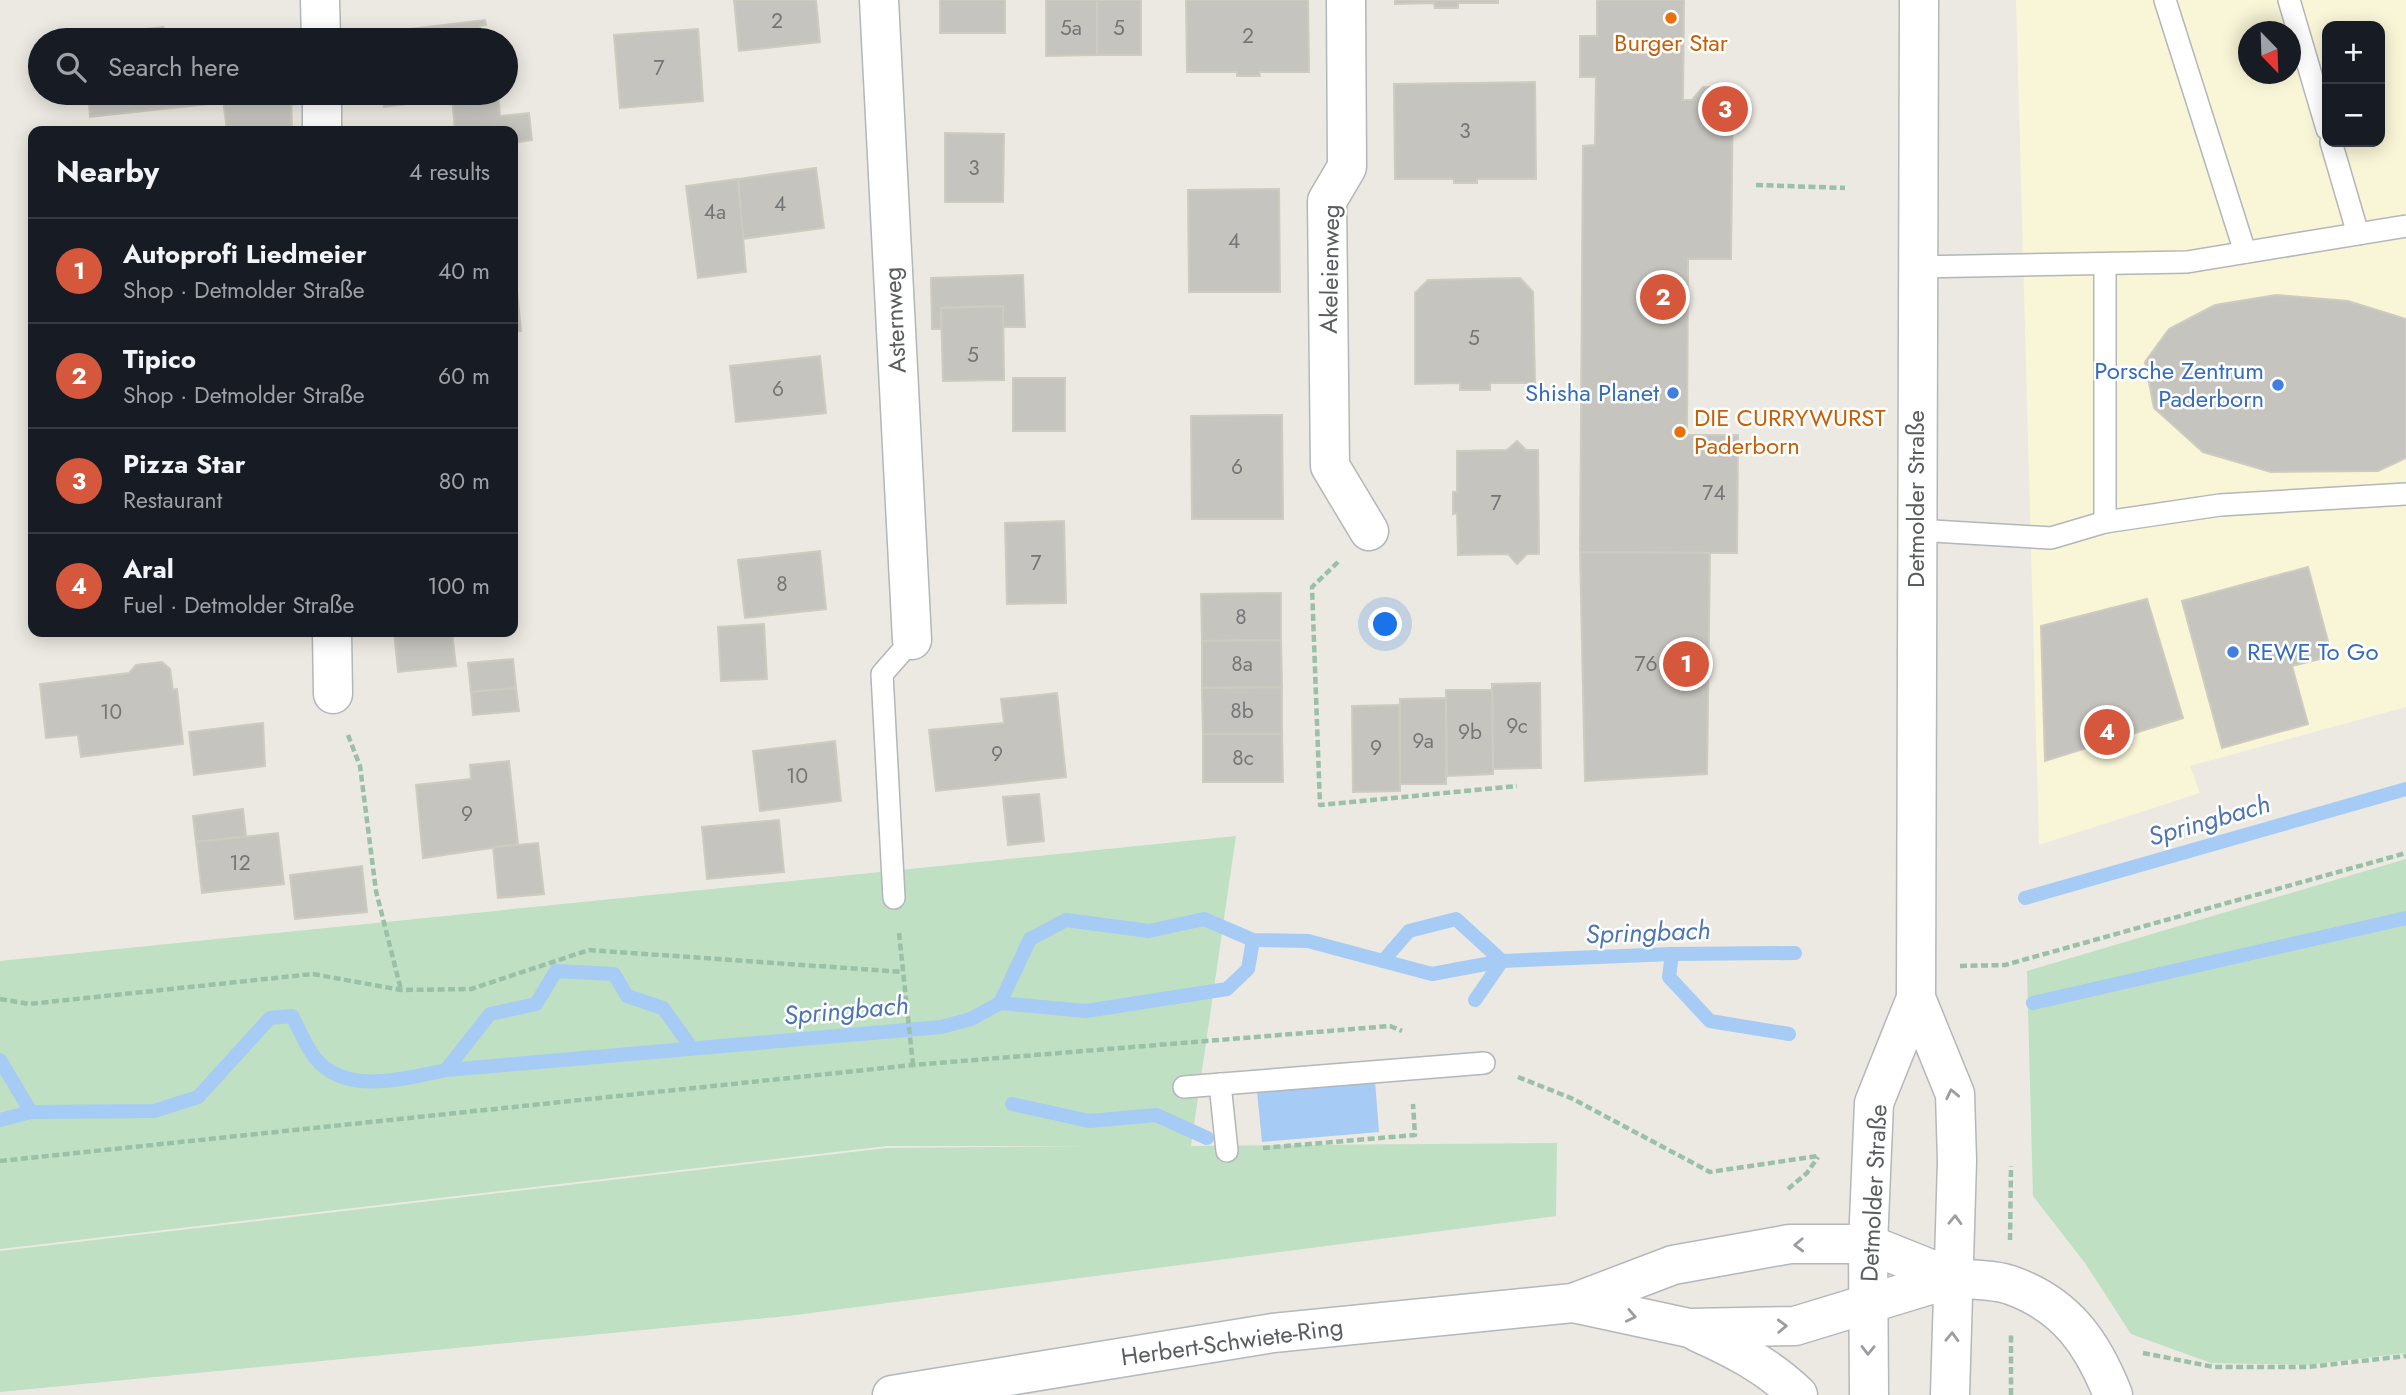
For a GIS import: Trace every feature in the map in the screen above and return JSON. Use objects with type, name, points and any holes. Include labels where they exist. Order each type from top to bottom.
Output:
[{"type":"main road","points":[[320,0],[321,28]]},
{"type":"main road","name":"Asternweg","points":[[879,0],[912,640]]},
{"type":"main road","name":"Akeleienweg","points":[[1346,0],[1347,167],[1327,201],[1330,466],[1369,531]]},
{"type":"main road","name":"Detmolder Straße","points":[[1869,1395],[1868,1244],[1874,1103],[1916,998],[1916,267],[1919,0]]},
{"type":"main road","points":[[321,105],[322,126]]},
{"type":"main road","points":[[332,637],[333,694]]},
{"type":"main road","name":"Detmolder Straße","points":[[1916,998],[1955,1094],[1950,1395]]},
{"type":"main road","name":"Herbert-Schwiete-Ring","points":[[892,1395],[1273,1333],[1573,1303],[1674,1265],[1790,1244],[1868,1244],[1953,1278]]},
{"type":"main road","points":[[1953,1278],[2011,1285],[2041,1300],[2075,1326],[2097,1356],[2113,1395]]},
{"type":"main road","name":"Herbert-Schwiete-Ring","points":[[1573,1303],[1689,1328],[1795,1325],[1870,1306],[1953,1278]]},
{"type":"main road","points":[[1689,1328],[1734,1348],[1763,1366],[1798,1395]]},
{"type":"lane","points":[[2165,0],[2245,252]]},
{"type":"lane","points":[[2290,0],[2322,112]]},
{"type":"lane","points":[[2332,147],[2358,234]]},
{"type":"lane","points":[[1916,267],[2187,262],[2406,226]]},
{"type":"lane","points":[[2105,264],[2105,522]]},
{"type":"lane","points":[[1916,530],[2051,538],[2105,522],[2220,505],[2406,494]]},
{"type":"lane","points":[[894,898],[882,674],[912,640]]},
{"type":"lane","points":[[1184,1087],[1484,1063]]},
{"type":"lane","points":[[1220,1084],[1227,1151]]},
{"type":"path","points":[[1756,186],[1845,188]]},
{"type":"path","points":[[1369,531],[1312,587],[1320,805],[1517,786]]},
{"type":"path","points":[[333,694],[359,766],[376,891],[401,990]]},
{"type":"path","points":[[1986,965],[2005,965],[2406,853]]},
{"type":"path","points":[[894,898],[913,1065]]},
{"type":"path","points":[[0,999],[29,1004],[313,974],[401,990],[471,989],[589,950],[904,972]]},
{"type":"path","points":[[0,1161],[913,1065],[1390,1026],[1413,1035]]},
{"type":"path","points":[[1484,1063],[1571,1098],[1710,1172],[1818,1156],[1807,1173],[1788,1189]]},
{"type":"path","points":[[1227,1151],[1415,1135],[1412,1068]]},
{"type":"path","points":[[2139,1352],[2214,1367],[2308,1367],[2406,1356]]},
{"type":"shaded area","points":[[2016,0],[2406,0],[2406,707],[2190,766],[2200,793],[2039,845]]},
{"type":"green space","points":[[1236,836],[1191,1146],[1557,1143],[1556,1216],[788,1316],[0,1392],[0,1251],[887,1148],[1091,1146],[887,1146],[0,1249],[0,961]]},
{"type":"green space","points":[[2406,859],[2406,1353],[2307,1365],[2211,1363],[2131,1334],[2085,1263],[2033,1196],[2027,971]]},
{"type":"water","points":[[1375,1081],[1379,1132],[1262,1142],[1257,1091]]},
{"type":"building","points":[[734,0],[816,0],[820,42],[739,51]]},
{"type":"building","points":[[940,0],[1005,0],[1005,33],[940,33]]},
{"type":"building","points":[[1046,0],[1097,0],[1097,55],[1046,56]]},
{"type":"building","points":[[1097,0],[1141,0],[1141,55],[1097,55]]},
{"type":"building","points":[[1186,0],[1308,0],[1309,72],[1259,72],[1260,76],[1237,76],[1237,72],[1187,72]]},
{"type":"building","points":[[1395,0],[1498,0],[1498,3],[1458,3],[1458,8],[1435,8],[1434,3],[1395,4]]},
{"type":"building","points":[[1597,0],[1684,0],[1683,100],[1692,100],[1703,87],[1733,88],[1731,259],[1688,259],[1687,435],[1738,435],[1737,553],[1580,552],[1583,146],[1595,145],[1596,77],[1580,77],[1580,36],[1597,36]]},
{"type":"building","points":[[485,20],[486,25],[480,28],[417,28]]},
{"type":"building","points":[[698,29],[703,101],[620,108],[614,35]]},
{"type":"building","points":[[1535,82],[1536,179],[1477,179],[1477,183],[1454,183],[1454,179],[1395,179],[1394,84]]},
{"type":"building","points":[[89,105],[199,105],[90,117]]},
{"type":"building","points":[[224,105],[291,105],[292,126],[226,126]]},
{"type":"building","points":[[453,105],[499,105],[500,116],[529,113],[532,140],[518,142],[518,126],[455,126]]},
{"type":"building","points":[[945,133],[1004,134],[1003,202],[945,202]]},
{"type":"building","points":[[816,168],[824,228],[742,239],[738,179]]},
{"type":"building","points":[[738,179],[746,272],[698,278],[686,186]]},
{"type":"building","points":[[1279,189],[1280,292],[1189,292],[1188,190]]},
{"type":"building","points":[[1023,275],[1025,327],[1003,327],[1003,306],[941,308],[942,329],[932,329],[931,278]]},
{"type":"building","points":[[1520,278],[1533,292],[1535,383],[1490,383],[1490,390],[1460,390],[1460,383],[1415,384],[1415,293],[1428,280]]},
{"type":"building","name":"Porsche Zentrum Paderborn","points":[[2276,295],[2348,301],[2406,319],[2406,458],[2378,471],[2271,472],[2203,452],[2154,408],[2145,362],[2169,329],[2215,305]]},
{"type":"building","points":[[518,301],[521,331],[518,331]]},
{"type":"building","points":[[1003,306],[1004,380],[943,381],[941,308]]},
{"type":"building","points":[[820,356],[826,413],[736,422],[730,366]]},
{"type":"building","points":[[1013,378],[1065,378],[1065,431],[1013,431]]},
{"type":"building","points":[[1282,415],[1283,519],[1192,519],[1191,416]]},
{"type":"building","points":[[1517,441],[1526,450],[1538,450],[1539,554],[1527,554],[1517,564],[1508,554],[1458,555],[1457,513],[1453,514],[1453,492],[1457,492],[1457,451],[1507,450]]},
{"type":"building","points":[[1064,521],[1066,603],[1007,604],[1005,523]]},
{"type":"building","points":[[820,551],[826,609],[745,618],[738,560]]},
{"type":"building","points":[[1580,552],[1710,553],[1707,774],[1585,781]]},
{"type":"building","points":[[2308,567],[2332,656],[2292,666],[2308,724],[2222,748],[2182,601]]},
{"type":"building","points":[[1281,593],[1281,640],[1202,641],[1201,594]]},
{"type":"building","points":[[2147,599],[2183,718],[2045,761],[2041,626]]},
{"type":"building","points":[[764,624],[767,679],[721,681],[718,627]]},
{"type":"building","points":[[394,637],[453,637],[456,666],[398,672]]},
{"type":"building","points":[[1281,640],[1282,687],[1202,688],[1202,641]]},
{"type":"building","points":[[513,659],[516,688],[471,692],[468,663]]},
{"type":"building","points":[[162,662],[170,669],[173,690],[177,689],[183,744],[81,757],[78,735],[46,738],[40,684],[129,673],[136,665]]},
{"type":"building","points":[[1540,683],[1541,768],[1493,769],[1492,684]]},
{"type":"building","points":[[1282,687],[1282,734],[1203,734],[1202,688]]},
{"type":"building","points":[[516,688],[519,711],[473,715],[471,692]]},
{"type":"building","points":[[1446,690],[1492,690],[1493,774],[1447,776]]},
{"type":"building","points":[[1057,693],[1066,777],[936,791],[929,730],[1004,723],[1001,699]]},
{"type":"building","points":[[1446,698],[1446,784],[1400,784],[1400,699]]},
{"type":"building","points":[[1399,705],[1400,791],[1353,792],[1352,706]]},
{"type":"building","points":[[263,723],[265,766],[194,775],[189,732]]},
{"type":"building","points":[[1203,734],[1282,734],[1283,782],[1203,782]]},
{"type":"building","points":[[835,741],[841,801],[760,811],[753,751]]},
{"type":"building","points":[[509,761],[518,844],[423,858],[416,785],[471,779],[470,765]]},
{"type":"building","points":[[1039,794],[1044,841],[1008,845],[1003,797]]},
{"type":"building","points":[[243,809],[246,836],[196,842],[193,816]]},
{"type":"building","points":[[779,820],[784,872],[707,879],[702,827]]},
{"type":"building","points":[[278,833],[284,884],[202,893],[196,842]]},
{"type":"building","points":[[538,843],[544,894],[498,898],[493,847]]},
{"type":"building","points":[[362,866],[367,912],[295,919],[290,875]]},
{"type":"waterway","name":"Springbach","points":[[2025,898],[2406,789]]},
{"type":"waterway","points":[[2033,1003],[2406,918]]},
{"type":"waterway","name":"Springbach","points":[[0,1120],[31,1112],[154,1111],[198,1097],[270,1018],[292,1016],[316,1059],[329,1070],[360,1081],[395,1080],[446,1070],[941,1027],[971,1019],[1000,1003],[1030,939],[1066,920],[1149,931],[1204,919],[1253,940],[1308,941],[1383,961],[1409,931],[1456,919],[1502,961],[1672,954],[1795,953]]},
{"type":"waterway","name":"Springbach","points":[[1000,1003],[1086,1011],[1227,989],[1248,969],[1253,940]]},
{"type":"waterway","points":[[1672,954],[1669,977],[1710,1021],[1789,1034]]},
{"type":"waterway","name":"Springbach","points":[[1383,961],[1432,974],[1502,961]]},
{"type":"waterway","points":[[1475,1000],[1502,961]]},
{"type":"waterway","name":"Springbach","points":[[446,1070],[490,1014],[536,1004],[556,971],[614,974],[627,996],[663,1008],[691,1047]]},
{"type":"waterway","name":"Springbach","points":[[0,1060],[31,1112]]},
{"type":"waterway","points":[[1012,1104],[1089,1121],[1156,1115],[1207,1138]]},
{"type":"place","name":"Burger Star","points":[[1671,18]]},
{"type":"place","name":"Pizza Star","points":[[1725,109]]},
{"type":"place","name":"Tipico","points":[[1663,297]]},
{"type":"place","name":"Porsche Zentrum Paderborn","points":[[2278,385]]},
{"type":"place","name":"Shisha Planet","points":[[1673,393]]},
{"type":"place","name":"DIE CURRYWURST Paderborn","points":[[1680,432]]},
{"type":"place","name":"REWE To Go","points":[[2233,652]]},
{"type":"place","name":"Autoprofi Liedmeier","points":[[1686,664]]},
{"type":"place","name":"Aral","points":[[2107,732]]}]
